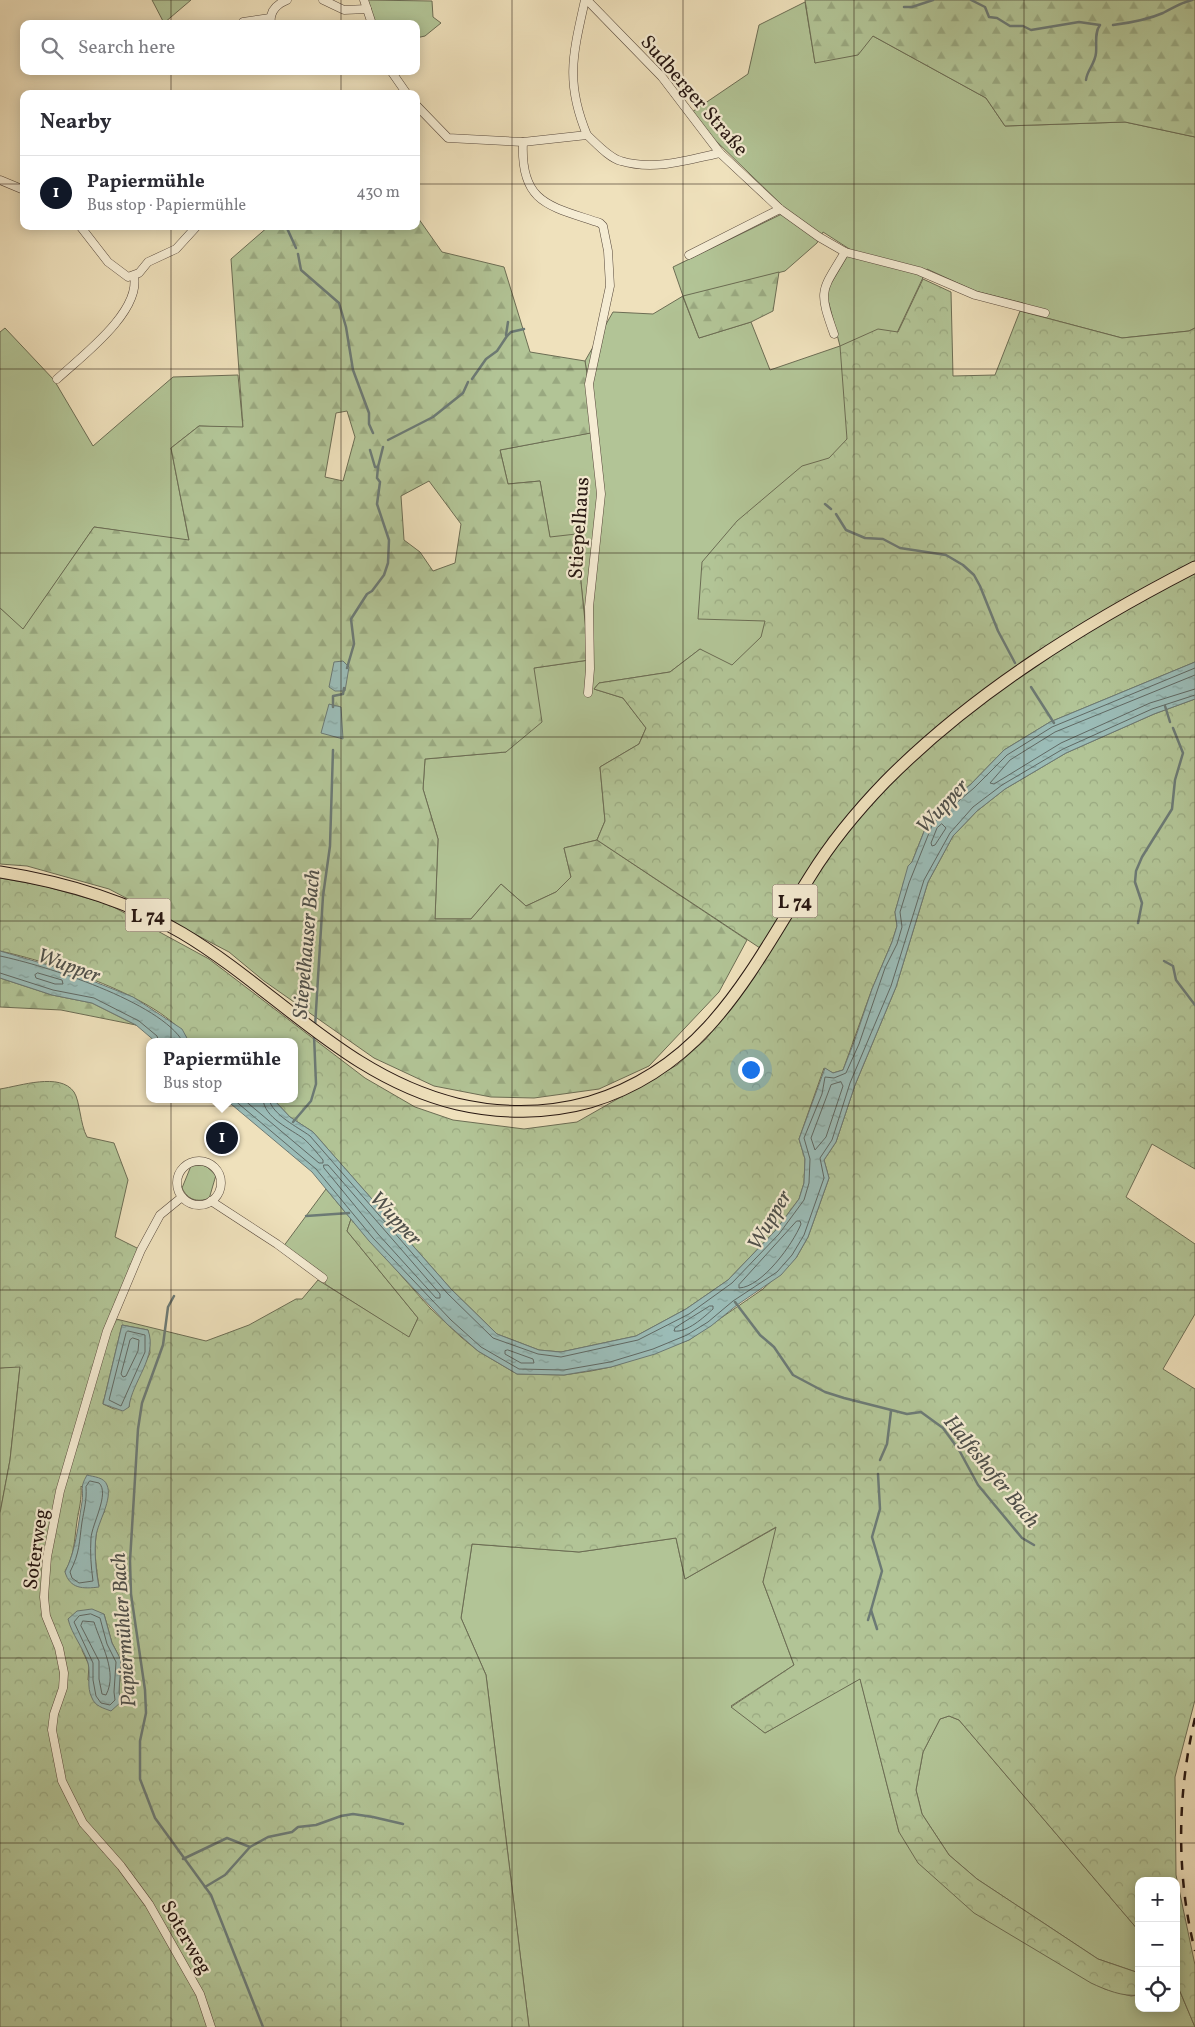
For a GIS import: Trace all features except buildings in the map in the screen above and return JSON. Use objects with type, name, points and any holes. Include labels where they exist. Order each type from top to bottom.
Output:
[{"type":"main road","name":"L 74","points":[[0,872],[75,887],[149,915],[183,934],[222,960],[324,1039],[366,1066],[408,1087],[442,1099],[504,1111],[537,1111],[579,1105],[615,1093],[645,1079],[683,1053],[721,1013],[756,965],[826,852],[872,795],[903,764],[967,709],[1052,649],[1112,612],[1195,567]]},
{"type":"street","points":[[271,20],[277,5],[287,0]]},
{"type":"street","points":[[323,0],[344,10],[367,10]]},
{"type":"street","points":[[364,0],[371,20]]},
{"type":"street","points":[[586,0],[572,66],[576,109],[587,135],[619,161],[639,164],[667,165],[720,153]]},
{"type":"street","name":"Sudberger Straße","points":[[586,0],[662,77],[720,153],[780,209],[819,237],[845,252],[919,271],[975,295],[1045,313]]},
{"type":"street","points":[[394,75],[404,90]]},
{"type":"street","points":[[420,109],[448,138],[523,142],[587,135]]},
{"type":"street","name":"Stiepelhaus","points":[[523,142],[524,173],[532,191],[538,197],[560,210],[603,226],[608,251],[610,286],[589,384],[601,494],[589,607],[590,669],[588,693]]},
{"type":"street","points":[[0,180],[20,188]]},
{"type":"street","points":[[689,255],[780,209]]},
{"type":"street","points":[[83,230],[108,262],[128,277],[134,276],[148,262],[176,249],[193,230]]},
{"type":"street","points":[[834,334],[824,302],[823,289],[845,252]]},
{"type":"street","points":[[57,379],[121,317],[130,302],[136,286],[134,276]]},
{"type":"street","points":[[200,1161],[213,1166],[220,1177],[220,1191],[211,1201],[197,1205],[182,1197],[177,1184],[181,1170],[186,1165],[200,1161]]},
{"type":"street","name":"Soterweg","points":[[182,1197],[160,1216],[141,1250],[107,1331],[60,1491],[44,1581],[46,1616],[59,1648],[64,1673],[52,1730],[62,1782],[74,1809],[149,1904],[200,1994],[211,2027]]},
{"type":"street","points":[[211,1201],[322,1278]]},
{"type":"green space","points":[[152,0],[191,0],[168,20],[162,20]]},
{"type":"green space","points":[[366,0],[432,1],[433,17],[441,23],[425,36],[420,37],[420,20],[374,20]]},
{"type":"green space","points":[[805,0],[1195,0],[1195,137],[1125,122],[1005,126],[986,98],[873,36],[858,55],[815,63]]},
{"type":"green space","points":[[805,2],[815,63],[873,36],[986,98],[1005,126],[1125,122],[1195,137],[1195,328],[1189,331],[1122,338],[1020,311],[1023,303],[975,291],[927,269],[847,439],[816,578],[735,675],[700,649],[670,672],[599,683],[594,689],[623,698],[646,728],[639,744],[600,767],[605,821],[597,840],[564,848],[571,877],[556,892],[526,906],[501,884],[471,919],[435,919],[438,839],[423,789],[425,759],[506,752],[534,668],[589,660],[576,535],[550,538],[540,481],[508,484],[500,450],[595,432],[585,361],[613,312],[653,314],[683,296],[673,267],[788,211],[713,138],[692,112],[748,74],[759,25]],"holes":[[[823,232],[851,250],[826,292],[840,346],[770,370],[751,322],[699,338],[683,297],[785,271],[817,243]]]},
{"type":"green space","points":[[420,221],[442,252],[504,267],[530,352],[585,361],[596,432],[500,450],[508,484],[540,481],[550,537],[576,534],[589,660],[534,668],[542,722],[506,752],[425,759],[423,789],[438,839],[435,919],[471,919],[501,884],[526,906],[556,892],[571,877],[564,848],[597,840],[747,940],[719,992],[649,1066],[599,1089],[534,1098],[491,1097],[434,1086],[374,1058],[264,981],[229,952],[109,889],[27,866],[0,864],[0,608],[23,629],[94,527],[189,540],[171,448],[199,426],[243,427],[231,259],[264,230],[420,230]],"holes":[[[347,411],[355,437],[343,481],[325,477],[336,413]],[[429,481],[461,524],[455,563],[433,571],[420,552],[404,540],[401,496]]]},
{"type":"green space","points":[[779,272],[773,311],[751,322],[699,338],[683,296]]},
{"type":"green space","points":[[923,279],[951,292],[953,376],[995,375],[1020,311],[1122,338],[1189,331],[1195,328],[1195,662],[1050,722],[1004,750],[971,784],[929,819],[904,882],[895,912],[897,926],[892,942],[872,989],[843,1070],[833,1073],[824,1068],[799,1139],[805,1159],[804,1183],[799,1199],[775,1231],[728,1280],[686,1309],[636,1336],[561,1352],[539,1350],[497,1334],[451,1289],[313,1132],[290,1117],[277,1103],[298,1103],[298,1038],[186,1038],[175,1025],[155,1010],[130,996],[74,972],[0,951],[0,878],[44,886],[108,904],[209,959],[365,1078],[415,1107],[453,1120],[524,1129],[577,1122],[677,1065],[706,1039],[769,954],[597,840],[605,821],[600,767],[639,744],[646,728],[623,698],[594,689],[599,683],[670,672],[700,649],[732,665],[761,637],[765,621],[698,619],[702,562],[737,521],[802,466],[829,458],[847,439],[840,346],[878,329],[898,332]]},
{"type":"green space","points":[[5,328],[54,380],[93,446],[173,377],[238,375],[243,428],[199,426],[171,448],[189,541],[94,527],[23,630],[0,608],[0,332]]},
{"type":"green space","points":[[1195,699],[1195,1169],[1152,1144],[1126,1197],[1195,1244],[1195,1314],[1163,1369],[1195,1389],[1195,1700],[1175,1777],[1176,1877],[1135,1877],[1135,1926],[959,1720],[949,1716],[940,1719],[923,1752],[916,1790],[922,1814],[949,1855],[977,1879],[1098,1959],[1135,1972],[1135,1995],[1121,1994],[1091,1983],[974,1913],[918,1863],[899,1832],[860,1679],[765,1733],[731,1707],[794,1665],[763,1582],[776,1527],[685,1579],[676,1538],[579,1552],[472,1544],[461,1618],[486,1675],[529,2027],[0,2027],[0,1513],[10,1460],[20,1367],[0,1368],[0,1089],[50,1081],[68,1086],[74,1092],[78,1101],[87,1137],[114,1143],[128,1180],[115,1237],[141,1250],[112,1318],[206,1341],[249,1325],[296,1299],[302,1299],[318,1280],[409,1337],[418,1318],[347,1231],[351,1219],[430,1308],[461,1337],[478,1351],[517,1374],[564,1375],[611,1367],[689,1340],[763,1289],[796,1258],[808,1237],[829,1178],[824,1160],[836,1142],[855,1085],[896,987],[928,882],[953,836],[977,811],[1005,789],[1066,753],[1154,714]],"holes":[[[122,1325],[148,1330],[150,1353],[130,1394],[129,1407],[114,1409],[103,1404]],[[81,1486],[105,1511],[98,1528],[95,1547],[99,1586],[65,1572],[74,1547],[81,1500]],[[104,1614],[112,1643],[121,1660],[119,1692],[121,1702],[88,1680],[89,1665],[82,1650]]]},
{"type":"green space","points":[[0,978],[52,995],[92,1003],[136,1025],[61,1010],[0,1007]]},
{"type":"green space","points":[[202,1165],[216,1175],[209,1199],[196,1200],[190,1198],[182,1188],[191,1166]]},
{"type":"green space","points":[[326,1189],[351,1219],[347,1231],[418,1318],[409,1338],[325,1284],[325,1277],[283,1247]]},
{"type":"green space","points":[[20,1366],[10,1460],[0,1513],[0,1368]]},
{"type":"green space","points":[[777,1527],[763,1582],[794,1665],[731,1706],[765,1733],[860,1678],[899,1832],[1055,1960],[1105,1989],[1135,1996],[1135,2012],[1180,2012],[1180,1991],[1195,2027],[529,2027],[486,1675],[461,1618],[472,1544],[579,1552],[676,1538],[685,1579]]},
{"type":"green space","points":[[949,1716],[959,1720],[1135,1926],[1135,1972],[1098,1959],[977,1879],[949,1855],[922,1814],[916,1790],[923,1752],[940,1719]]},
{"type":"green space","points":[[1180,1894],[1195,1965],[1195,2027],[1180,1991]]},
{"type":"water","points":[[343,661],[349,667],[345,691],[335,691],[329,687],[334,662]]},
{"type":"water","points":[[1195,662],[1195,699],[1154,714],[1066,753],[1005,789],[977,811],[953,836],[928,882],[896,987],[855,1085],[836,1142],[824,1160],[829,1178],[808,1237],[796,1258],[781,1275],[689,1340],[655,1354],[611,1367],[564,1375],[517,1374],[478,1351],[447,1324],[369,1241],[312,1172],[230,1103],[277,1103],[290,1117],[313,1132],[451,1289],[497,1334],[539,1350],[561,1352],[636,1336],[686,1309],[728,1280],[775,1231],[799,1199],[804,1183],[805,1159],[799,1139],[825,1068],[833,1073],[843,1070],[872,989],[892,942],[897,926],[895,912],[908,866],[912,862],[929,819],[971,784],[1004,750],[1050,722]]},
{"type":"water","points":[[329,704],[341,707],[343,739],[321,733]]},
{"type":"water","points":[[0,951],[65,970],[133,997],[182,1029],[187,1038],[151,1038],[136,1025],[92,1003],[52,995],[0,978]]},
{"type":"water","points":[[122,1325],[148,1330],[150,1340],[150,1350],[131,1397],[129,1407],[123,1411],[103,1404]]},
{"type":"water","points":[[87,1475],[106,1482],[108,1497],[96,1536],[95,1548],[99,1587],[83,1588],[70,1582],[65,1572],[74,1547],[82,1502],[82,1486]]},
{"type":"water","points":[[92,1609],[104,1614],[112,1643],[121,1660],[119,1692],[121,1702],[111,1711],[102,1708],[93,1701],[89,1689],[88,1663],[68,1619],[77,1611]]},
{"type":"waterway","points":[[904,7],[912,7],[933,0]]},
{"type":"waterway","points":[[971,0],[985,7],[989,17],[997,18],[1010,26],[1023,26],[1031,30],[1079,22],[1100,25],[1096,35],[1095,57],[1086,80]]},
{"type":"waterway","points":[[1113,25],[1151,18],[1192,0]]},
{"type":"waterway","name":"Stiepelhauser Bach","points":[[288,230],[296,248]]},
{"type":"waterway","name":"Stiepelhauser Bach","points":[[298,254],[301,270],[339,303],[346,327],[353,370],[369,413],[369,424],[373,433]]},
{"type":"waterway","points":[[506,335],[508,322]]},
{"type":"waterway","points":[[472,379],[486,359],[497,351],[511,332],[524,329]]},
{"type":"waterway","points":[[388,440],[433,417],[463,393],[468,382]]},
{"type":"waterway","points":[[378,467],[383,447]]},
{"type":"waterway","name":"Stiepelhauser Bach","points":[[347,668],[354,644],[351,619],[367,594],[372,591],[384,575],[388,563],[389,540],[377,504],[380,482],[377,478],[378,467],[375,467],[370,450]]},
{"type":"waterway","points":[[825,504],[831,509]]},
{"type":"waterway","points":[[836,514],[846,530],[865,538],[883,539],[900,548],[946,555],[963,565],[974,575],[980,586],[998,631],[1015,663]]},
{"type":"waterway","points":[[1031,687],[1054,723]]},
{"type":"waterway","name":"Stiepelhauser Bach","points":[[333,707],[333,696],[343,694],[344,688]]},
{"type":"waterway","points":[[1165,706],[1170,722]]},
{"type":"waterway","points":[[1138,923],[1142,903],[1135,882],[1136,871],[1142,857],[1172,809],[1175,780],[1183,753],[1173,728]]},
{"type":"waterway","name":"Stiepelhauser Bach","points":[[315,1027],[323,896],[330,846],[333,750]]},
{"type":"waterway","points":[[1164,961],[1173,966],[1176,980],[1195,1005]]},
{"type":"waterway","name":"Stiepelhauser Bach","points":[[293,1122],[311,1101],[316,1084],[314,1035]]},
{"type":"waterway","name":"Papiermühler Bach","points":[[306,1216],[349,1213]]},
{"type":"waterway","name":"Papiermühler Bach","points":[[174,1296],[168,1307],[163,1345],[142,1403],[138,1429],[130,1561],[131,1594],[145,1690],[146,1713],[140,1741],[140,1779],[155,1818],[211,1895],[263,2027]]},
{"type":"waterway","name":"Halfeshofer Bach","points":[[735,1302],[760,1335],[774,1347],[793,1375],[825,1392],[844,1398],[907,1414],[921,1412],[943,1428],[959,1450],[978,1485],[1022,1538],[1034,1545]]},
{"type":"waterway","points":[[880,1460],[887,1444],[891,1411]]},
{"type":"waterway","points":[[877,1629],[871,1610],[882,1571],[872,1537],[880,1509],[878,1474]]},
{"type":"waterway","points":[[868,1620],[871,1610]]},
{"type":"waterway","points":[[183,1859],[227,1838],[250,1847],[268,1837],[292,1832],[298,1827],[316,1825],[341,1816],[353,1814],[403,1824]]},
{"type":"waterway","points":[[205,1887],[225,1875],[250,1847]]},
{"type":"railway","points":[[1195,1718],[1185,1776],[1181,1834],[1184,1893],[1195,1951]]},
{"type":"place","name":"Papiermühle","points":[[222,1138]]},
{"type":"water label","name":"Wupper","points":[[942,806]]},
{"type":"water label","name":"Wupper","points":[[69,965]]},
{"type":"water label","name":"Wupper","points":[[396,1218]]},
{"type":"water label","name":"Wupper","points":[[769,1220]]}]
